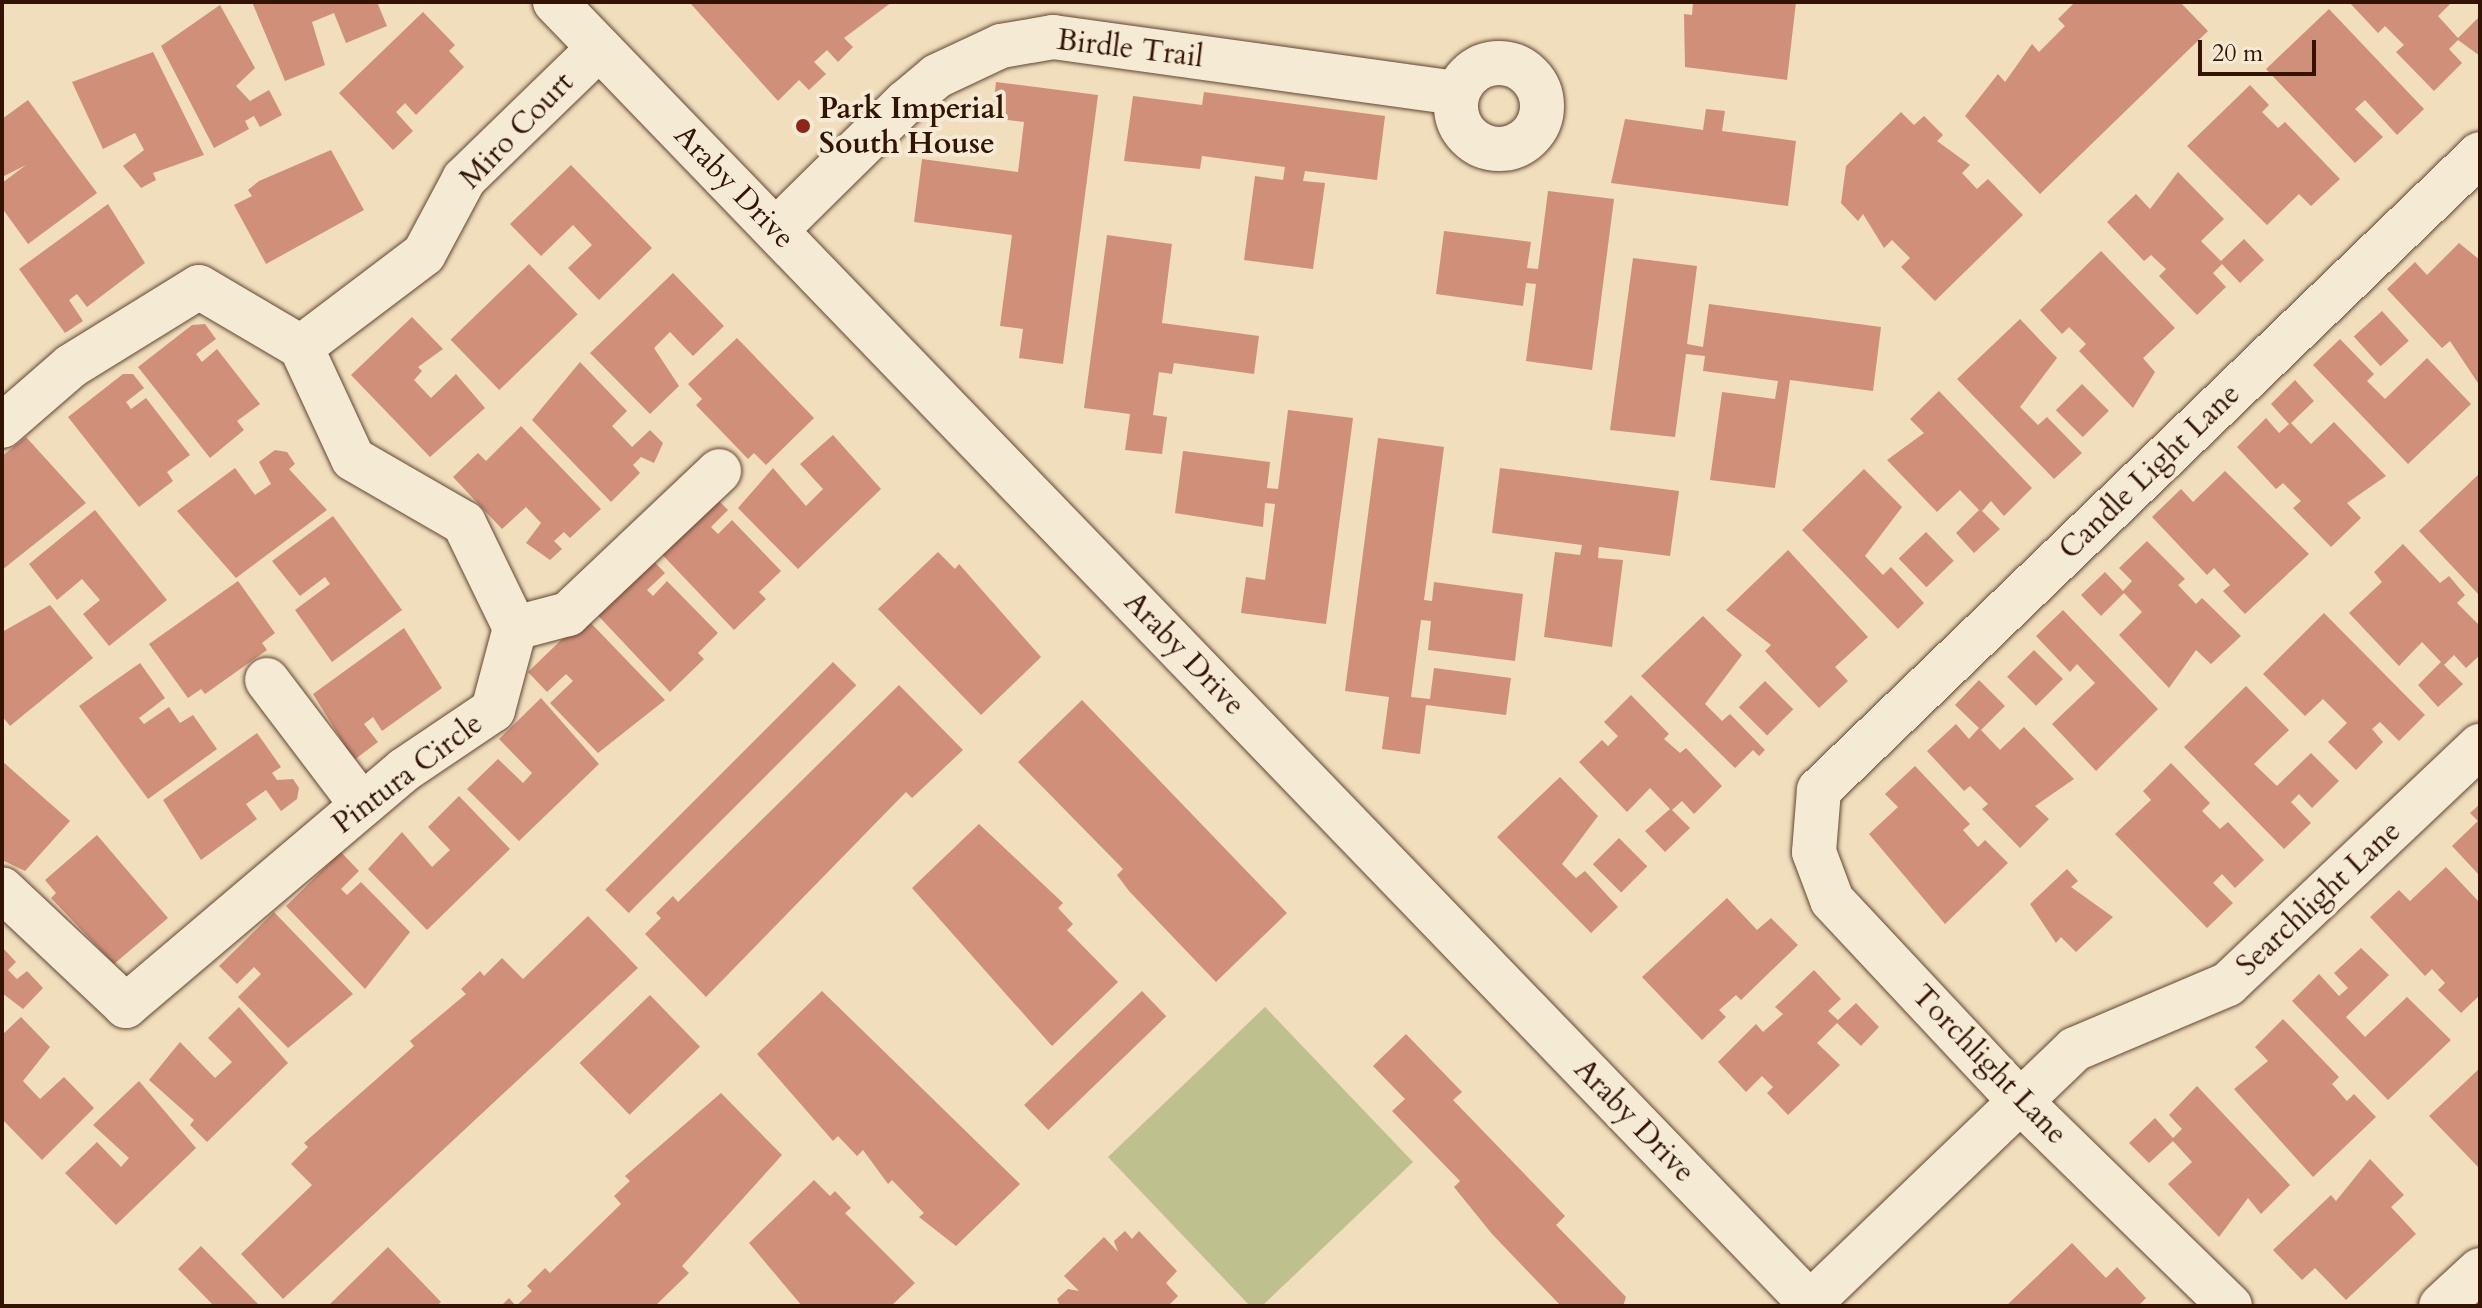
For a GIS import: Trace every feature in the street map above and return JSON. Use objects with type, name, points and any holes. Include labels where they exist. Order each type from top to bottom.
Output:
[{"type":"street","name":"Araby Drive","points":[[555,2],[1810,1305]]},
{"type":"street","name":"Birdle Trail","points":[[776,230],[916,93],[1001,46],[1053,37],[1456,93]]},
{"type":"street","name":"Miro Court","points":[[301,347],[424,254],[464,179],[599,48]]},
{"type":"street","name":"Candle Light Lane","points":[[1819,790],[2480,154]]},
{"type":"street","points":[[2,426],[71,366],[199,287],[301,347],[353,459],[464,523],[515,628],[568,614],[719,471]]},
{"type":"street","name":"Pintura Circle","points":[[2,889],[126,1006],[362,805],[493,710],[515,628]]},
{"type":"street","points":[[267,680],[362,805]]},
{"type":"street","name":"Searchlight Lane","points":[[1810,1305],[2018,1099],[2075,1049],[2228,984],[2480,746]]},
{"type":"street","name":"Torchlight Lane","points":[[1819,790],[1814,852],[1832,900],[2018,1099],[2230,1306]]},
{"type":"street","points":[[2441,1306],[2480,1270]]},
{"type":"green space","points":[[1265,1007],[1413,1162],[1262,1306],[1250,1306],[1108,1157]]},
{"type":"building","points":[[252,2],[377,2],[387,26],[346,43],[334,13],[312,22],[325,65],[285,81]]},
{"type":"building","points":[[892,2],[844,38],[853,47],[838,62],[827,50],[814,62],[826,74],[809,90],[799,80],[778,101],[691,4]]},
{"type":"building","points":[[1693,2],[1796,2],[1787,80],[1685,67],[1684,14],[1692,15]]},
{"type":"building","points":[[2075,2],[2180,2],[2208,31],[2040,194],[1965,116],[1998,74],[2005,82],[2032,44],[2039,52],[2065,26],[2058,19]]},
{"type":"building","points":[[2349,2],[2452,2],[2438,16],[2458,38],[2480,16],[2480,56],[2458,40],[2449,49],[2462,63],[2434,91],[2396,52],[2404,45],[2385,26],[2378,33]]},
{"type":"building","points":[[220,5],[255,68],[236,86],[250,101],[269,90],[282,115],[260,127],[254,116],[245,121],[249,129],[214,148],[161,46]]},
{"type":"building","points":[[2329,9],[2424,109],[2397,135],[2365,100],[2355,109],[2383,137],[2355,163],[2266,69]]},
{"type":"building","points":[[423,12],[455,45],[449,51],[464,67],[416,115],[405,103],[396,112],[413,131],[393,150],[339,93]]},
{"type":"building","points":[[153,52],[204,155],[153,173],[156,180],[141,188],[123,166],[144,150],[135,133],[103,149],[72,82]]},
{"type":"building","points":[[996,82],[1098,95],[1063,364],[1019,358],[1023,329],[1000,326],[1012,235],[914,222],[922,159],[1018,172],[1024,122],[992,118]]},
{"type":"building","points":[[2250,85],[2269,105],[2262,112],[2278,128],[2285,122],[2340,179],[2311,206],[2299,194],[2267,225],[2187,146]]},
{"type":"building","points":[[1204,92],[1385,116],[1377,180],[1305,171],[1303,181],[1325,183],[1313,269],[1244,260],[1255,176],[1283,180],[1285,167],[1202,156],[1200,169],[1124,161],[1133,96],[1202,105]]},
{"type":"building","points":[[28,100],[97,193],[28,244],[2,208],[2,183],[26,165],[2,177],[2,119]]},
{"type":"building","points":[[1706,109],[1725,111],[1722,131],[1796,141],[1788,206],[1611,183],[1625,119],[1703,130]]},
{"type":"building","points":[[1901,112],[1914,125],[1924,116],[1943,135],[1937,141],[1970,165],[1962,173],[1977,189],[1988,179],[2023,215],[1935,301],[1901,267],[1910,258],[1892,240],[1884,248],[1863,214],[1858,221],[1841,203],[1846,166]]},
{"type":"building","points":[[331,150],[364,210],[266,264],[234,205],[252,196],[248,190],[259,181]]},
{"type":"building","points":[[571,165],[652,248],[599,300],[568,268],[592,245],[573,225],[541,256],[510,224]]},
{"type":"building","points":[[2178,172],[2224,219],[2201,241],[2221,261],[2244,239],[2264,260],[2240,283],[2222,264],[2213,273],[2226,287],[2197,315],[2159,276],[2166,269],[2151,255],[2144,261],[2107,222],[2136,194],[2150,209]]},
{"type":"building","points":[[1548,191],[1614,199],[1592,370],[1526,361],[1536,284],[1526,283],[1523,306],[1436,294],[1444,231],[1531,242],[1527,268],[1538,269]]},
{"type":"building","points":[[108,204],[145,263],[87,307],[77,294],[69,300],[83,321],[65,333],[19,269]]},
{"type":"building","points":[[1107,235],[1172,244],[1162,323],[1259,336],[1254,374],[1174,363],[1172,374],[1159,372],[1153,415],[1167,417],[1162,454],[1125,450],[1130,414],[1084,408]]},
{"type":"building","points":[[2459,243],[2480,260],[2480,386],[2450,341],[2442,348],[2387,289],[2415,262],[2427,275]]},
{"type":"building","points":[[2101,251],[2175,328],[2143,358],[2155,372],[2133,408],[2079,351],[2086,344],[2069,327],[2062,334],[2040,310]]},
{"type":"building","points":[[1633,258],[1697,266],[1687,344],[1703,347],[1709,304],[1881,327],[1873,391],[1790,380],[1775,488],[1710,480],[1722,392],[1775,399],[1778,381],[1703,371],[1705,356],[1686,354],[1675,437],[1610,430]]},
{"type":"building","points":[[529,264],[578,314],[499,390],[451,340]]},
{"type":"building","points":[[673,273],[724,326],[693,356],[670,332],[654,348],[679,386],[650,414],[590,353]]},
{"type":"building","points":[[2382,311],[2409,341],[2381,366],[2354,336]]},
{"type":"building","points":[[412,317],[443,349],[418,367],[422,371],[414,380],[431,398],[456,374],[485,408],[430,457],[351,375]]},
{"type":"building","points":[[2020,319],[2057,358],[2020,407],[2038,425],[2047,417],[2082,453],[2054,479],[1957,379]]},
{"type":"building","points":[[205,324],[216,339],[196,354],[202,362],[217,349],[260,404],[237,421],[244,430],[210,458],[138,367],[192,325]]},
{"type":"building","points":[[737,338],[814,418],[766,465],[754,453],[748,459],[696,405],[702,399],[688,384]]},
{"type":"building","points":[[2340,339],[2374,374],[2367,381],[2385,399],[2427,358],[2471,404],[2408,464],[2313,365]]},
{"type":"building","points":[[580,362],[627,411],[612,426],[632,447],[650,430],[663,443],[654,463],[641,457],[633,465],[640,473],[611,502],[532,420]]},
{"type":"building","points":[[123,374],[133,374],[144,388],[126,402],[131,409],[146,398],[190,455],[167,472],[173,481],[139,507],[68,417]]},
{"type":"building","points":[[2295,380],[2314,401],[2291,423],[2311,444],[2334,422],[2386,476],[2347,503],[2361,518],[2331,547],[2293,508],[2301,501],[2283,483],[2276,489],[2237,447],[2266,418],[2279,433],[2289,424],[2271,404]]},
{"type":"building","points":[[2082,384],[2109,411],[2083,437],[2056,410]]},
{"type":"building","points":[[1939,391],[2032,488],[2004,516],[1991,501],[1982,511],[2000,529],[1974,553],[1956,533],[1979,510],[1960,490],[1937,512],[1887,460],[1924,433],[1910,419]]},
{"type":"building","points":[[1288,410],[1353,418],[1326,624],[1241,613],[1246,577],[1265,580],[1275,504],[1265,503],[1263,527],[1175,513],[1183,451],[1270,462],[1267,488],[1278,489]]},
{"type":"building","points":[[521,426],[601,509],[570,538],[564,532],[554,541],[562,549],[550,560],[526,543],[541,523],[526,507],[502,529],[453,477],[478,453],[486,461]]},
{"type":"building","points":[[833,435],[881,489],[798,569],[738,508],[773,468],[806,506],[823,489],[800,464]]},
{"type":"building","points":[[26,437],[86,503],[2,570],[2,456]]},
{"type":"building","points":[[1378,438],[1444,447],[1424,600],[1432,601],[1434,582],[1523,594],[1515,661],[1428,650],[1431,621],[1421,620],[1411,697],[1430,699],[1434,668],[1511,678],[1506,715],[1426,705],[1420,754],[1382,749],[1389,697],[1345,691]]},
{"type":"building","points":[[275,450],[287,452],[295,464],[289,469],[327,510],[236,578],[177,511],[235,468],[255,495],[271,484],[259,462]]},
{"type":"building","points":[[1500,468],[1679,491],[1670,556],[1599,547],[1598,558],[1623,560],[1612,647],[1544,637],[1555,552],[1580,555],[1582,545],[1492,533]]},
{"type":"building","points":[[1864,469],[1902,507],[1865,556],[1883,575],[1891,567],[1924,603],[1898,629],[1802,530]]},
{"type":"building","points":[[2225,471],[2309,554],[2245,614],[2223,591],[2230,585],[2214,568],[2207,575],[2152,517],[2181,489],[2193,502]]},
{"type":"building","points":[[2480,473],[2480,596],[2419,531]]},
{"type":"building","points":[[711,493],[728,510],[711,527],[718,534],[732,520],[781,571],[759,592],[766,599],[734,630],[655,547]]},
{"type":"building","points":[[95,510],[167,600],[109,646],[83,614],[100,600],[82,579],[57,600],[29,564]]},
{"type":"building","points":[[333,516],[402,610],[332,662],[295,610],[330,584],[325,577],[300,596],[272,561]]},
{"type":"building","points":[[1926,532],[1954,561],[1926,587],[1899,558]]},
{"type":"building","points":[[2147,541],[2185,579],[2178,585],[2196,604],[2202,598],[2241,636],[2211,664],[2196,650],[2169,688],[2119,635],[2142,612],[2124,593],[2101,616],[2081,595],[2105,572],[2123,591],[2132,581],[2119,568]]},
{"type":"building","points":[[2403,544],[2440,583],[2449,576],[2465,595],[2457,603],[2480,626],[2480,655],[2466,668],[2454,655],[2444,665],[2463,684],[2438,707],[2418,685],[2441,662],[2422,642],[2399,666],[2349,613],[2382,582],[2374,572]]},
{"type":"building","points":[[1788,550],[1868,637],[1835,667],[1848,681],[1819,708],[1765,651],[1771,645],[1726,610]]},
{"type":"building","points":[[938,552],[955,569],[959,564],[1041,657],[981,715],[878,609]]},
{"type":"building","points":[[647,554],[665,573],[647,590],[653,596],[667,581],[718,633],[698,653],[704,659],[670,692],[591,608]]},
{"type":"building","points":[[238,581],[275,633],[262,643],[267,650],[205,694],[201,689],[188,698],[149,644]]},
{"type":"building","points":[[50,605],[93,658],[10,726],[2,716],[2,632]]},
{"type":"building","points":[[2063,610],[2158,709],[2096,771],[2052,724],[2095,683],[2077,664],[2070,672],[2036,636]]},
{"type":"building","points":[[2324,613],[2425,715],[2399,741],[2380,722],[2372,729],[2383,742],[2356,770],[2328,742],[2347,723],[2323,699],[2305,716],[2263,674]]},
{"type":"building","points":[[1703,616],[1742,655],[1705,704],[1722,721],[1730,714],[1765,750],[1759,756],[1753,750],[1735,768],[1641,676]]},
{"type":"building","points":[[585,617],[665,700],[598,753],[550,703],[573,681],[566,674],[547,692],[528,672]]},
{"type":"building","points":[[404,628],[442,688],[382,731],[373,717],[364,724],[378,742],[354,760],[313,694]]},
{"type":"building","points":[[2034,650],[2063,679],[2036,706],[2007,677]]},
{"type":"building","points":[[833,662],[856,685],[629,913],[605,890]]},
{"type":"building","points":[[140,663],[165,698],[139,718],[144,724],[169,707],[180,723],[193,715],[217,749],[148,799],[79,706]]},
{"type":"building","points":[[1979,680],[2005,706],[1981,730],[2000,750],[2024,727],[2074,779],[2035,806],[2049,819],[2020,848],[1982,809],[1988,804],[1970,786],[1964,791],[1927,751],[1956,724],[1969,739],[1979,728],[1955,705]]},
{"type":"building","points":[[1765,681],[1793,709],[1767,735],[1739,707]]},
{"type":"building","points":[[899,685],[963,750],[912,798],[906,792],[706,997],[645,934],[661,918],[656,913],[673,896],[678,902]]},
{"type":"building","points":[[2246,686],[2289,730],[2254,764],[2277,786],[2311,753],[2339,781],[2312,808],[2299,794],[2291,802],[2311,823],[2284,849],[2184,747]]},
{"type":"building","points":[[1631,695],[1669,734],[1664,739],[1680,753],[1686,748],[1722,786],[1694,814],[1682,801],[1672,810],[1690,828],[1665,852],[1645,831],[1670,809],[1650,788],[1627,812],[1579,762],[1602,740],[1608,746],[1618,736],[1604,722]]},
{"type":"building","points":[[541,698],[599,764],[519,841],[467,789],[498,759],[523,783],[532,773],[499,739]]},
{"type":"building","points":[[1082,700],[1287,913],[1216,982],[1129,891],[1117,875],[1123,869],[1018,762]]},
{"type":"building","points":[[257,733],[281,767],[272,773],[277,780],[293,779],[299,788],[297,799],[281,811],[266,790],[246,804],[257,819],[201,860],[163,800]]},
{"type":"building","points":[[2,761],[70,821],[25,871],[2,860]]},
{"type":"building","points":[[2171,763],[2210,803],[2202,811],[2220,829],[2228,822],[2264,860],[2235,888],[2222,874],[2213,883],[2233,903],[2207,928],[2115,834],[2151,800],[2143,791]]},
{"type":"building","points":[[1915,766],[1970,824],[1963,830],[1978,847],[1985,840],[2008,863],[1945,924],[1869,834],[1898,807],[1885,794]]},
{"type":"building","points":[[1560,777],[1598,816],[1562,864],[1576,878],[1585,871],[1618,907],[1591,933],[1497,837]]},
{"type":"building","points":[[459,796],[510,849],[427,930],[368,869],[402,832],[432,867],[450,850],[428,827]]},
{"type":"building","points":[[2480,804],[2480,876],[2452,846],[2478,821],[2470,813]]},
{"type":"building","points":[[979,824],[1063,903],[1058,908],[1073,924],[1067,930],[1118,982],[1052,1046],[912,888]]},
{"type":"building","points":[[97,835],[168,918],[114,964],[51,898],[56,893],[45,880]]},
{"type":"building","points":[[1619,838],[1647,866],[1621,892],[1593,864]]},
{"type":"building","points":[[341,852],[359,871],[341,889],[347,895],[361,882],[410,932],[365,989],[286,906]]},
{"type":"building","points":[[2446,867],[2480,903],[2480,995],[2461,1013],[2438,990],[2445,983],[2432,969],[2425,976],[2370,917],[2399,890],[2410,901]]},
{"type":"building","points":[[2067,869],[2078,881],[2071,887],[2113,917],[2076,952],[2061,937],[2056,943],[2030,904]]},
{"type":"building","points":[[1727,898],[1757,930],[1771,918],[1798,945],[1741,1000],[1736,995],[1719,1010],[1726,1017],[1702,1040],[1642,977]]},
{"type":"building","points":[[274,912],[353,994],[288,1048],[238,997],[261,974],[254,967],[237,984],[219,966]]},
{"type":"building","points":[[588,916],[638,968],[283,1299],[241,1254],[312,1185],[291,1164],[308,1147],[304,1143],[414,1046],[410,1041],[466,994],[461,989],[480,971],[484,976],[502,958],[523,979]]},
{"type":"building","points":[[2,947],[16,962],[8,970],[17,979],[27,971],[43,988],[23,1009],[2,993]]},
{"type":"building","points":[[2361,948],[2389,975],[2346,1017],[2365,1037],[2407,997],[2451,1040],[2388,1100],[2292,1001],[2319,974],[2339,996],[2348,988],[2334,973]]},
{"type":"building","points":[[1814,970],[1841,999],[1828,1011],[1838,1020],[1856,1003],[1879,1027],[1861,1046],[1837,1023],[1817,1043],[1840,1065],[1788,1115],[1767,1093],[1773,1087],[1762,1076],[1746,1092],[1718,1062],[1756,1024],[1763,1032],[1783,1014],[1775,1007]]},
{"type":"building","points":[[822,991],[1020,1184],[956,1246],[919,1217],[924,1213],[892,1180],[888,1184],[863,1150],[857,1156],[838,1136],[833,1141],[757,1054]]},
{"type":"building","points":[[1142,991],[1166,1016],[1048,1130],[1024,1105]]},
{"type":"building","points":[[650,995],[700,1047],[630,1115],[580,1063]]},
{"type":"building","points":[[239,1007],[288,1063],[207,1142],[190,1125],[194,1120],[149,1080],[180,1042],[215,1078],[232,1062],[208,1038]]},
{"type":"building","points":[[21,1017],[50,1047],[23,1081],[40,1099],[64,1077],[94,1108],[42,1160],[2,1119],[2,1035]]},
{"type":"building","points":[[2283,1019],[2339,1077],[2332,1084],[2347,1101],[2354,1094],[2376,1117],[2313,1177],[2234,1089],[2268,1061],[2255,1047]]},
{"type":"building","points":[[1406,1034],[1462,1092],[1453,1100],[1565,1216],[1556,1225],[1626,1297],[1623,1306],[1561,1306],[1492,1234],[1454,1187],[1460,1181],[1392,1111],[1405,1099],[1373,1066]]},
{"type":"building","points":[[2480,1068],[2480,1169],[2429,1116]]},
{"type":"building","points":[[139,1081],[196,1148],[116,1225],[65,1173],[97,1142],[121,1167],[129,1158],[93,1125]]},
{"type":"building","points":[[2197,1086],[2290,1185],[2261,1214],[2248,1198],[2219,1237],[2168,1184],[2192,1162],[2173,1141],[2149,1163],[2129,1143],[2155,1118],[2173,1138],[2182,1129],[2169,1115]]},
{"type":"building","points":[[721,1093],[782,1155],[682,1266],[689,1273],[655,1306],[516,1306],[532,1291],[527,1286],[545,1268],[550,1273],[621,1204],[614,1196],[630,1181],[625,1176]]},
{"type":"building","points":[[2370,1159],[2404,1195],[2391,1207],[2416,1234],[2346,1300],[2315,1268],[2302,1280],[2273,1250],[2331,1195],[2336,1201]]},
{"type":"building","points":[[814,1180],[830,1196],[835,1191],[851,1208],[845,1213],[915,1283],[891,1306],[802,1306],[749,1243]]},
{"type":"building","points":[[1125,1231],[1132,1239],[1139,1231],[1177,1271],[1166,1283],[1178,1296],[1168,1306],[1060,1306],[1057,1299],[1068,1289],[1079,1291],[1064,1276],[1104,1237],[1118,1252],[1114,1241]]},
{"type":"building","points":[[2072,1243],[2106,1278],[2117,1267],[2146,1298],[2138,1306],[2006,1306]]},
{"type":"building","points":[[201,1246],[260,1306],[214,1306],[178,1269]]},
{"type":"building","points":[[388,1247],[441,1302],[437,1306],[328,1306]]},
{"type":"building","points":[[509,1298],[516,1306],[501,1306]]},
{"type":"place","name":"Park Imperial South House","points":[[803,126]]}]
